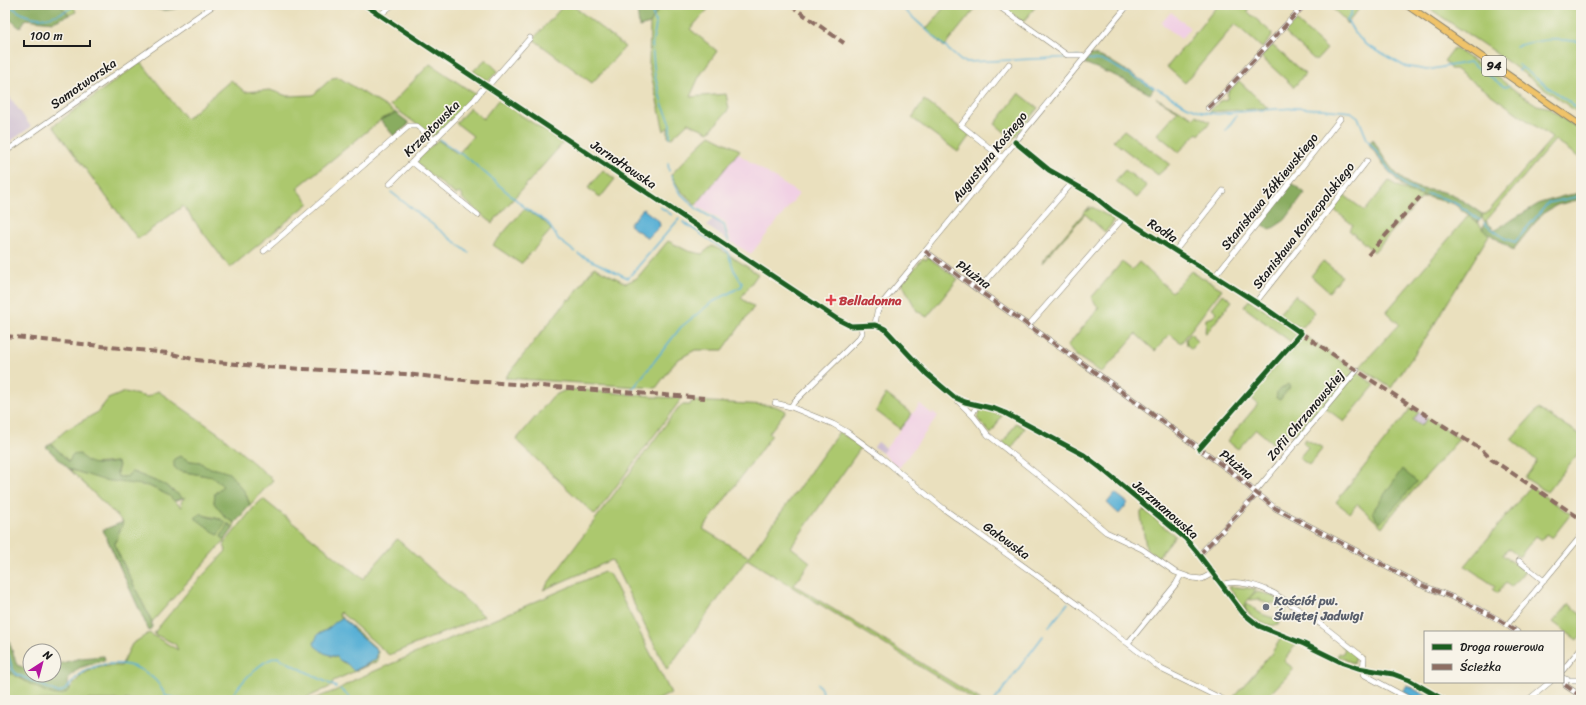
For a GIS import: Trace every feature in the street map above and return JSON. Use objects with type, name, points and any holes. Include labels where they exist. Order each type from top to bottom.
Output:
[{"type":"main road","name":"94","points":[[1407,5],[1581,126]]},
{"type":"street","name":"Samotworska","points":[[5,152],[214,5]]},
{"type":"street","name":"Jarnołtowska","points":[[365,5],[837,319],[851,326],[875,325]]},
{"type":"street","points":[[380,15],[392,5]]},
{"type":"street","points":[[997,5],[1067,55],[1082,55],[1084,57]]},
{"type":"street","name":"Augustyna Kośnego","points":[[875,325],[877,314],[881,305],[1128,5]]},
{"type":"street","points":[[1208,108],[1220,97],[1304,5]]},
{"type":"street","name":"Krzeptowska","points":[[390,184],[435,141],[530,38]]},
{"type":"street","points":[[1002,158],[961,125],[1009,64]]},
{"type":"street","name":"Stanisława Żółkiewskiego","points":[[1215,276],[1340,119]]},
{"type":"street","points":[[264,251],[410,126],[417,126],[435,141]]},
{"type":"street","name":"Rodła","points":[[1015,142],[1049,170],[1074,182],[1123,218],[1256,302],[1301,333],[1199,448]]},
{"type":"street","name":"Stanisława Koniecpolskiego","points":[[1256,302],[1367,161]]},
{"type":"street","points":[[412,162],[478,215]]},
{"type":"street","points":[[978,290],[1074,182]]},
{"type":"street","points":[[1176,251],[1223,191]]},
{"type":"street","points":[[1028,326],[1123,218]]},
{"type":"street","name":"Płużna","points":[[925,251],[1028,326],[1099,375],[1233,473],[1256,493],[1288,515],[1361,552],[1421,585],[1443,593],[1507,625],[1516,631]]},
{"type":"street","name":"Jerzmanowska","points":[[875,325],[885,329],[927,374],[954,397],[965,402],[977,404],[1005,413],[1084,455],[1101,468],[1191,544],[1243,613],[1259,626],[1303,643],[1343,663],[1400,676],[1444,700]]},
{"type":"street","points":[[791,407],[794,402],[858,338],[862,333],[862,326]]},
{"type":"street","name":"Zofii Chrzanowskiej","points":[[1199,555],[1256,493],[1357,370]]},
{"type":"street","points":[[954,397],[973,416],[988,435],[1061,493],[1106,532],[1142,549],[1165,566],[1181,575],[1202,580],[1213,573]]},
{"type":"street","name":"Gałowska","points":[[775,403],[791,407],[840,428],[860,441],[944,509],[1128,643],[1161,669],[1224,700]]},
{"type":"street","points":[[973,416],[977,404]]},
{"type":"street","points":[[1507,625],[1581,536]]},
{"type":"street","points":[[1519,562],[1544,581]]},
{"type":"street","points":[[1128,643],[1181,575]]},
{"type":"street","points":[[1222,585],[1228,583],[1246,584],[1275,594],[1308,615],[1364,658],[1363,674],[1411,700]]},
{"type":"street","points":[[1564,669],[1581,648]]},
{"type":"street","points":[[1581,680],[1564,678],[1566,686],[1581,696]]},
{"type":"street","points":[[1528,700],[1549,683]]},
{"type":"shaded area","points":[[1171,12],[1190,28],[1181,39],[1161,23]]},
{"type":"shaded area","points":[[5,90],[31,127],[5,145]]},
{"type":"shaded area","points":[[737,153],[799,194],[751,254],[731,242],[725,222],[698,207],[697,204]]},
{"type":"shaded area","points":[[713,219],[722,224],[727,240],[707,226]]},
{"type":"shaded area","points":[[920,404],[932,414],[933,412],[938,416],[899,468],[882,453]]},
{"type":"shaded area","points":[[1419,412],[1428,418],[1421,426],[1413,420]]},
{"type":"shaded area","points":[[878,442],[886,448],[882,453],[874,447]]},
{"type":"green space","points":[[5,5],[60,5],[69,15],[53,22],[26,19],[20,28],[5,15]]},
{"type":"green space","points":[[60,5],[73,5],[76,12],[69,15]]},
{"type":"green space","points":[[149,5],[188,5],[163,10]]},
{"type":"green space","points":[[564,5],[572,5],[625,47],[592,83],[533,39]]},
{"type":"green space","points":[[635,5],[655,5],[658,10],[650,24],[639,27],[637,8]]},
{"type":"green space","points":[[663,5],[711,6],[690,29],[717,51],[699,77],[690,97],[726,94],[729,109],[709,132],[688,123],[672,138],[668,137],[668,127],[664,131],[649,65],[650,24],[658,10]]},
{"type":"green space","points":[[946,5],[978,5],[944,47],[926,29]]},
{"type":"green space","points":[[999,5],[1037,5],[1023,22]]},
{"type":"green space","points":[[1218,5],[1252,5],[1247,11],[1272,33],[1271,38],[1262,48],[1235,24],[1185,83],[1167,67]]},
{"type":"green space","points":[[1329,5],[1362,5],[1347,24],[1345,20]]},
{"type":"green space","points":[[1424,5],[1581,5],[1581,115],[1490,49]]},
{"type":"green space","points":[[1294,19],[1327,49],[1316,61],[1284,32]]},
{"type":"green space","points":[[1271,45],[1305,74],[1294,87],[1261,57]]},
{"type":"green space","points":[[1454,48],[1517,92],[1537,105],[1547,107],[1581,131],[1581,159],[1555,140],[1486,221],[1482,219],[1482,214],[1486,214],[1552,138],[1455,69],[1450,69],[1448,64],[1444,61]]},
{"type":"green space","points":[[1091,54],[1109,60],[1154,88],[1150,94],[1116,76],[1084,63]]},
{"type":"green space","points":[[486,59],[498,71],[488,81],[473,71]]},
{"type":"green space","points":[[141,62],[186,119],[231,80],[245,92],[270,90],[287,96],[313,95],[332,78],[338,77],[396,113],[382,119],[297,188],[309,203],[230,268],[183,206],[138,239],[53,126]]},
{"type":"green space","points":[[430,64],[475,94],[435,137],[390,105]]},
{"type":"green space","points":[[1239,81],[1268,108],[1209,112],[1220,101],[1227,99],[1228,92]]},
{"type":"green space","points":[[1019,93],[1038,108],[1013,139],[995,124]]},
{"type":"green space","points":[[1156,98],[1194,118],[1196,115],[1210,122],[1199,135],[1197,133],[1179,152],[1157,134],[1178,111]]},
{"type":"green space","points":[[498,100],[563,143],[492,223],[462,198],[463,196],[459,193],[456,195],[417,164],[418,158],[438,140],[458,154],[473,136],[456,123],[470,108],[483,119]]},
{"type":"green space","points":[[924,100],[970,135],[958,152],[912,118]]},
{"type":"green space","points":[[396,113],[408,122],[408,125],[394,136],[380,120]]},
{"type":"green space","points":[[1124,130],[1170,164],[1158,175],[1113,141]]},
{"type":"green space","points":[[710,135],[740,150],[696,205],[681,191],[671,175]]},
{"type":"green space","points":[[1373,139],[1391,168],[1410,185],[1426,190],[1445,192],[1456,197],[1482,214],[1482,218],[1478,222],[1454,204],[1408,192],[1384,166],[1369,144]]},
{"type":"green space","points":[[603,170],[615,179],[600,198],[588,188]]},
{"type":"green space","points":[[1125,170],[1147,186],[1137,198],[1115,181]]},
{"type":"green space","points":[[1389,181],[1408,192],[1425,197],[1421,199],[1374,252],[1349,230],[1353,225],[1333,209],[1344,195],[1365,211]]},
{"type":"green space","points":[[1292,183],[1305,193],[1285,220],[1270,230],[1261,223]]},
{"type":"green space","points":[[1581,193],[1581,199],[1557,205],[1542,214],[1513,250],[1482,229],[1486,221],[1495,230],[1540,203]]},
{"type":"green space","points":[[1090,206],[1087,212],[1092,207],[1113,219],[1113,223],[1105,232],[1085,214],[1042,263],[1043,260]]},
{"type":"green space","points":[[524,209],[543,221],[551,230],[521,264],[493,245]]},
{"type":"green space","points":[[1469,215],[1489,235],[1429,333],[1391,388],[1360,367],[1399,324],[1386,312]]},
{"type":"green space","points":[[668,241],[688,251],[702,254],[712,246],[725,252],[758,274],[741,298],[754,307],[723,350],[695,350],[677,360],[656,388],[505,378],[568,299],[570,300],[594,267],[626,283],[637,278]]},
{"type":"green space","points":[[928,257],[958,279],[927,317],[917,311],[902,283],[923,258],[926,260]]},
{"type":"green space","points":[[1323,261],[1342,276],[1329,292],[1311,276]]},
{"type":"green space","points":[[1122,262],[1132,270],[1139,262],[1172,292],[1191,271],[1222,289],[1181,343],[1170,334],[1155,351],[1136,334],[1102,373],[1075,355],[1067,346],[1099,308],[1091,298]]},
{"type":"green space","points":[[1223,294],[1232,301],[1205,335],[1206,319],[1213,317],[1217,312],[1212,308]]},
{"type":"green space","points":[[1295,295],[1315,312],[1303,327],[1299,327],[1278,315]]},
{"type":"green space","points":[[1249,300],[1299,333],[1291,342],[1244,307]]},
{"type":"green space","points":[[1191,333],[1197,342],[1192,349],[1187,345],[1186,339]]},
{"type":"green space","points":[[1304,335],[1375,385],[1344,422],[1323,406],[1296,437],[1288,432],[1276,446],[1256,429],[1238,449],[1227,441],[1258,404],[1249,396]]},
{"type":"green space","points":[[1288,384],[1290,387],[1280,400],[1276,398],[1277,392]]},
{"type":"green space","points":[[568,389],[652,397],[682,398],[595,515],[516,440],[553,396]]},
{"type":"green space","points":[[158,391],[221,435],[273,480],[250,505],[245,492],[205,467],[200,462],[190,461],[180,456],[179,471],[214,477],[223,486],[215,493],[214,503],[226,518],[235,523],[233,529],[231,524],[221,536],[225,540],[152,622],[116,549],[115,543],[123,522],[69,469],[86,474],[149,486],[168,495],[182,507],[181,502],[185,497],[183,498],[165,485],[132,472],[126,477],[118,477],[117,472],[119,465],[116,462],[92,464],[84,460],[69,462],[51,443],[66,430],[98,412],[108,399],[125,392],[147,397]],"holes":[[[203,515],[221,519],[218,535],[196,518]]]},
{"type":"green space","points":[[886,394],[912,414],[900,429],[876,411]]},
{"type":"green space","points":[[692,401],[766,405],[775,406],[786,411],[769,433],[772,435],[703,529],[749,557],[839,432],[862,446],[791,547],[810,562],[794,585],[981,700],[974,700],[747,559],[667,670],[612,560],[543,590],[678,408],[683,405],[690,405]]},
{"type":"green space","points":[[1411,408],[1419,412],[1413,420],[1421,426],[1428,418],[1459,439],[1382,527],[1357,504],[1350,513],[1336,502]]},
{"type":"green space","points":[[981,409],[1002,415],[991,434],[977,418]]},
{"type":"green space","points":[[1538,409],[1581,435],[1581,450],[1547,492],[1525,478],[1537,461],[1511,439]]},
{"type":"green space","points":[[1016,423],[1025,428],[1011,449],[1003,443]]},
{"type":"green space","points":[[1305,439],[1323,448],[1309,465],[1299,458],[1308,447],[1303,442]]},
{"type":"green space","points":[[51,443],[69,462],[72,455],[80,454],[87,461],[96,464],[116,462],[119,464],[117,472],[118,477],[126,477],[132,472],[165,485],[183,498],[174,501],[168,495],[149,486],[103,480],[69,469],[46,447]]},
{"type":"green space","points":[[180,456],[190,461],[200,462],[206,467],[229,473],[245,492],[250,505],[235,523],[226,518],[214,503],[215,493],[223,486],[213,477],[179,471],[174,467],[174,459]]},
{"type":"green space","points":[[1402,469],[1417,482],[1380,523],[1376,519],[1373,511]]},
{"type":"green space","points":[[1530,487],[1571,514],[1552,538],[1546,534],[1542,540],[1536,536],[1519,557],[1508,548],[1503,555],[1525,571],[1511,587],[1506,583],[1497,593],[1492,589],[1495,586],[1465,566]]},
{"type":"green space","points":[[263,499],[363,579],[397,539],[484,616],[389,655],[340,612],[339,615],[376,648],[378,651],[378,661],[360,669],[333,681],[332,686],[302,700],[5,700],[5,678],[11,673],[22,679],[22,683],[29,683],[42,690],[65,693],[82,675],[92,669],[121,666],[132,644],[149,633],[178,650],[175,644],[154,634],[191,588],[226,551],[224,544],[255,506]],"holes":[[[344,620],[375,648],[373,661],[360,669],[342,662],[337,657],[330,656],[318,634]]]},
{"type":"green space","points":[[1144,510],[1175,536],[1157,558],[1147,550],[1146,547],[1141,516],[1141,512]]},
{"type":"green space","points":[[201,513],[203,515],[226,522],[218,535],[195,518]]},
{"type":"green space","points":[[123,522],[115,543],[116,549],[152,622],[152,627],[149,631],[103,530]]},
{"type":"green space","points":[[228,523],[233,529],[225,540],[221,537]]},
{"type":"green space","points":[[604,572],[608,573],[611,577],[671,693],[658,700],[311,700],[337,690],[354,680]]},
{"type":"green space","points":[[1229,587],[1256,589],[1244,607],[1246,612]]},
{"type":"green space","points":[[1256,592],[1273,597],[1280,601],[1286,608],[1285,613],[1278,625],[1274,626],[1264,624],[1250,615],[1247,611],[1245,607],[1246,604],[1266,616],[1277,619],[1280,616],[1281,610],[1272,602],[1270,605],[1258,599],[1250,600],[1250,597]]},
{"type":"green space","points":[[1569,604],[1581,614],[1581,635],[1577,640],[1553,622]]},
{"type":"green space","points":[[5,629],[17,665],[22,667],[22,679],[11,673],[10,667],[7,665],[5,655]]},
{"type":"green space","points":[[1281,638],[1296,644],[1284,661],[1294,669],[1264,700],[1231,700],[1271,654]]},
{"type":"green space","points":[[1343,643],[1356,657],[1353,663],[1337,656],[1339,653],[1342,654],[1345,649],[1341,645]]},
{"type":"green space","points":[[104,656],[105,660],[79,668],[69,677],[68,684],[70,689],[65,693],[54,695],[28,683],[62,683],[62,663],[81,658]]},
{"type":"green space","points":[[5,670],[11,673],[6,677]]},
{"type":"water","points":[[643,209],[659,221],[660,226],[648,238],[629,225]]},
{"type":"water","points":[[1115,493],[1128,503],[1119,514],[1107,503]]},
{"type":"water","points":[[342,618],[352,627],[355,632],[377,651],[376,659],[354,671],[337,657],[324,653],[315,646],[314,643],[318,634],[325,631]]},
{"type":"water","points":[[1407,685],[1433,700],[1418,700],[1403,692]]},
{"type":"waterway","points":[[8,5],[23,14],[38,18],[45,18],[64,12],[76,5]]},
{"type":"waterway","points":[[152,5],[165,8],[180,5]]},
{"type":"waterway","points":[[650,5],[656,24],[652,46],[655,76],[662,104],[670,121],[670,137]]},
{"type":"waterway","points":[[899,5],[961,61],[1079,57]]},
{"type":"waterway","points":[[1352,5],[1351,15],[1347,20],[1354,32],[1365,44],[1404,66],[1427,70],[1470,62],[1503,86],[1506,87],[1509,85]]},
{"type":"waterway","points":[[1516,46],[1548,40],[1581,42]]},
{"type":"waterway","points":[[1087,59],[1105,61],[1154,88]]},
{"type":"waterway","points":[[1518,65],[1521,67],[1519,71]]},
{"type":"waterway","points":[[1521,67],[1581,111]]},
{"type":"waterway","points":[[1157,89],[1187,106],[1203,112],[1217,114],[1296,108],[1351,112],[1358,117],[1367,139],[1390,171],[1407,187],[1421,193]]},
{"type":"waterway","points":[[1226,130],[1236,116]]},
{"type":"waterway","points":[[440,140],[470,160],[529,211],[547,222],[559,240],[575,252]]},
{"type":"waterway","points":[[668,163],[669,171]]},
{"type":"waterway","points":[[671,176],[679,192],[697,209],[724,225],[729,243]]},
{"type":"waterway","points":[[391,192],[469,253]]},
{"type":"waterway","points":[[1426,194],[1455,203],[1480,220]]},
{"type":"waterway","points":[[1484,223],[1504,238],[1515,242],[1548,203],[1581,196]]},
{"type":"waterway","points":[[660,207],[672,215]]},
{"type":"waterway","points":[[578,254],[628,278],[679,219]]},
{"type":"waterway","points":[[632,390],[681,327],[711,303],[742,286],[727,251],[683,222]]},
{"type":"waterway","points":[[1049,627],[1068,603]]},
{"type":"waterway","points":[[995,700],[1043,636]]},
{"type":"waterway","points":[[5,644],[12,668],[16,674],[59,693],[67,689],[77,677],[85,671],[105,664],[116,664],[126,665],[146,672],[157,682],[166,696],[184,700]]},
{"type":"waterway","points":[[229,700],[250,674],[263,664],[277,657],[336,687]]},
{"type":"waterway","points":[[5,673],[11,669]]},
{"type":"waterway","points":[[818,684],[827,700]]},
{"type":"waterway","points":[[340,689],[353,700]]},
{"type":"marked path","points":[[790,5],[844,43]]},
{"type":"marked path","points":[[1208,108],[1220,97],[1304,5]]},
{"type":"marked path","points":[[1368,255],[1420,197]]},
{"type":"marked path","points":[[925,251],[1233,473],[1275,508],[1421,585],[1495,617],[1516,631]]},
{"type":"marked path","points":[[1301,333],[1377,384],[1482,450],[1491,459],[1581,519]]},
{"type":"marked path","points":[[5,336],[168,353],[197,360],[265,367],[405,374],[473,381],[705,398]]},
{"type":"marked path","points":[[1199,555],[1257,494]]},
{"type":"marked path","points":[[1565,685],[1581,696]]},
{"type":"cycle path","points":[[365,5],[837,319],[851,326],[875,325],[885,329],[927,374],[954,397],[965,402],[995,409],[1005,413],[1084,455],[1185,538],[1243,613],[1259,626],[1304,644],[1343,663],[1358,668],[1393,674],[1409,680],[1444,700]]},
{"type":"cycle path","points":[[1015,142],[1049,170],[1093,195],[1111,210],[1262,306],[1301,333],[1199,449]]},
{"type":"place","name":"Belladonna","points":[[831,300]]},
{"type":"place","name":"Kościół pw. Świętej Jadwigi","points":[[1266,607]]}]
